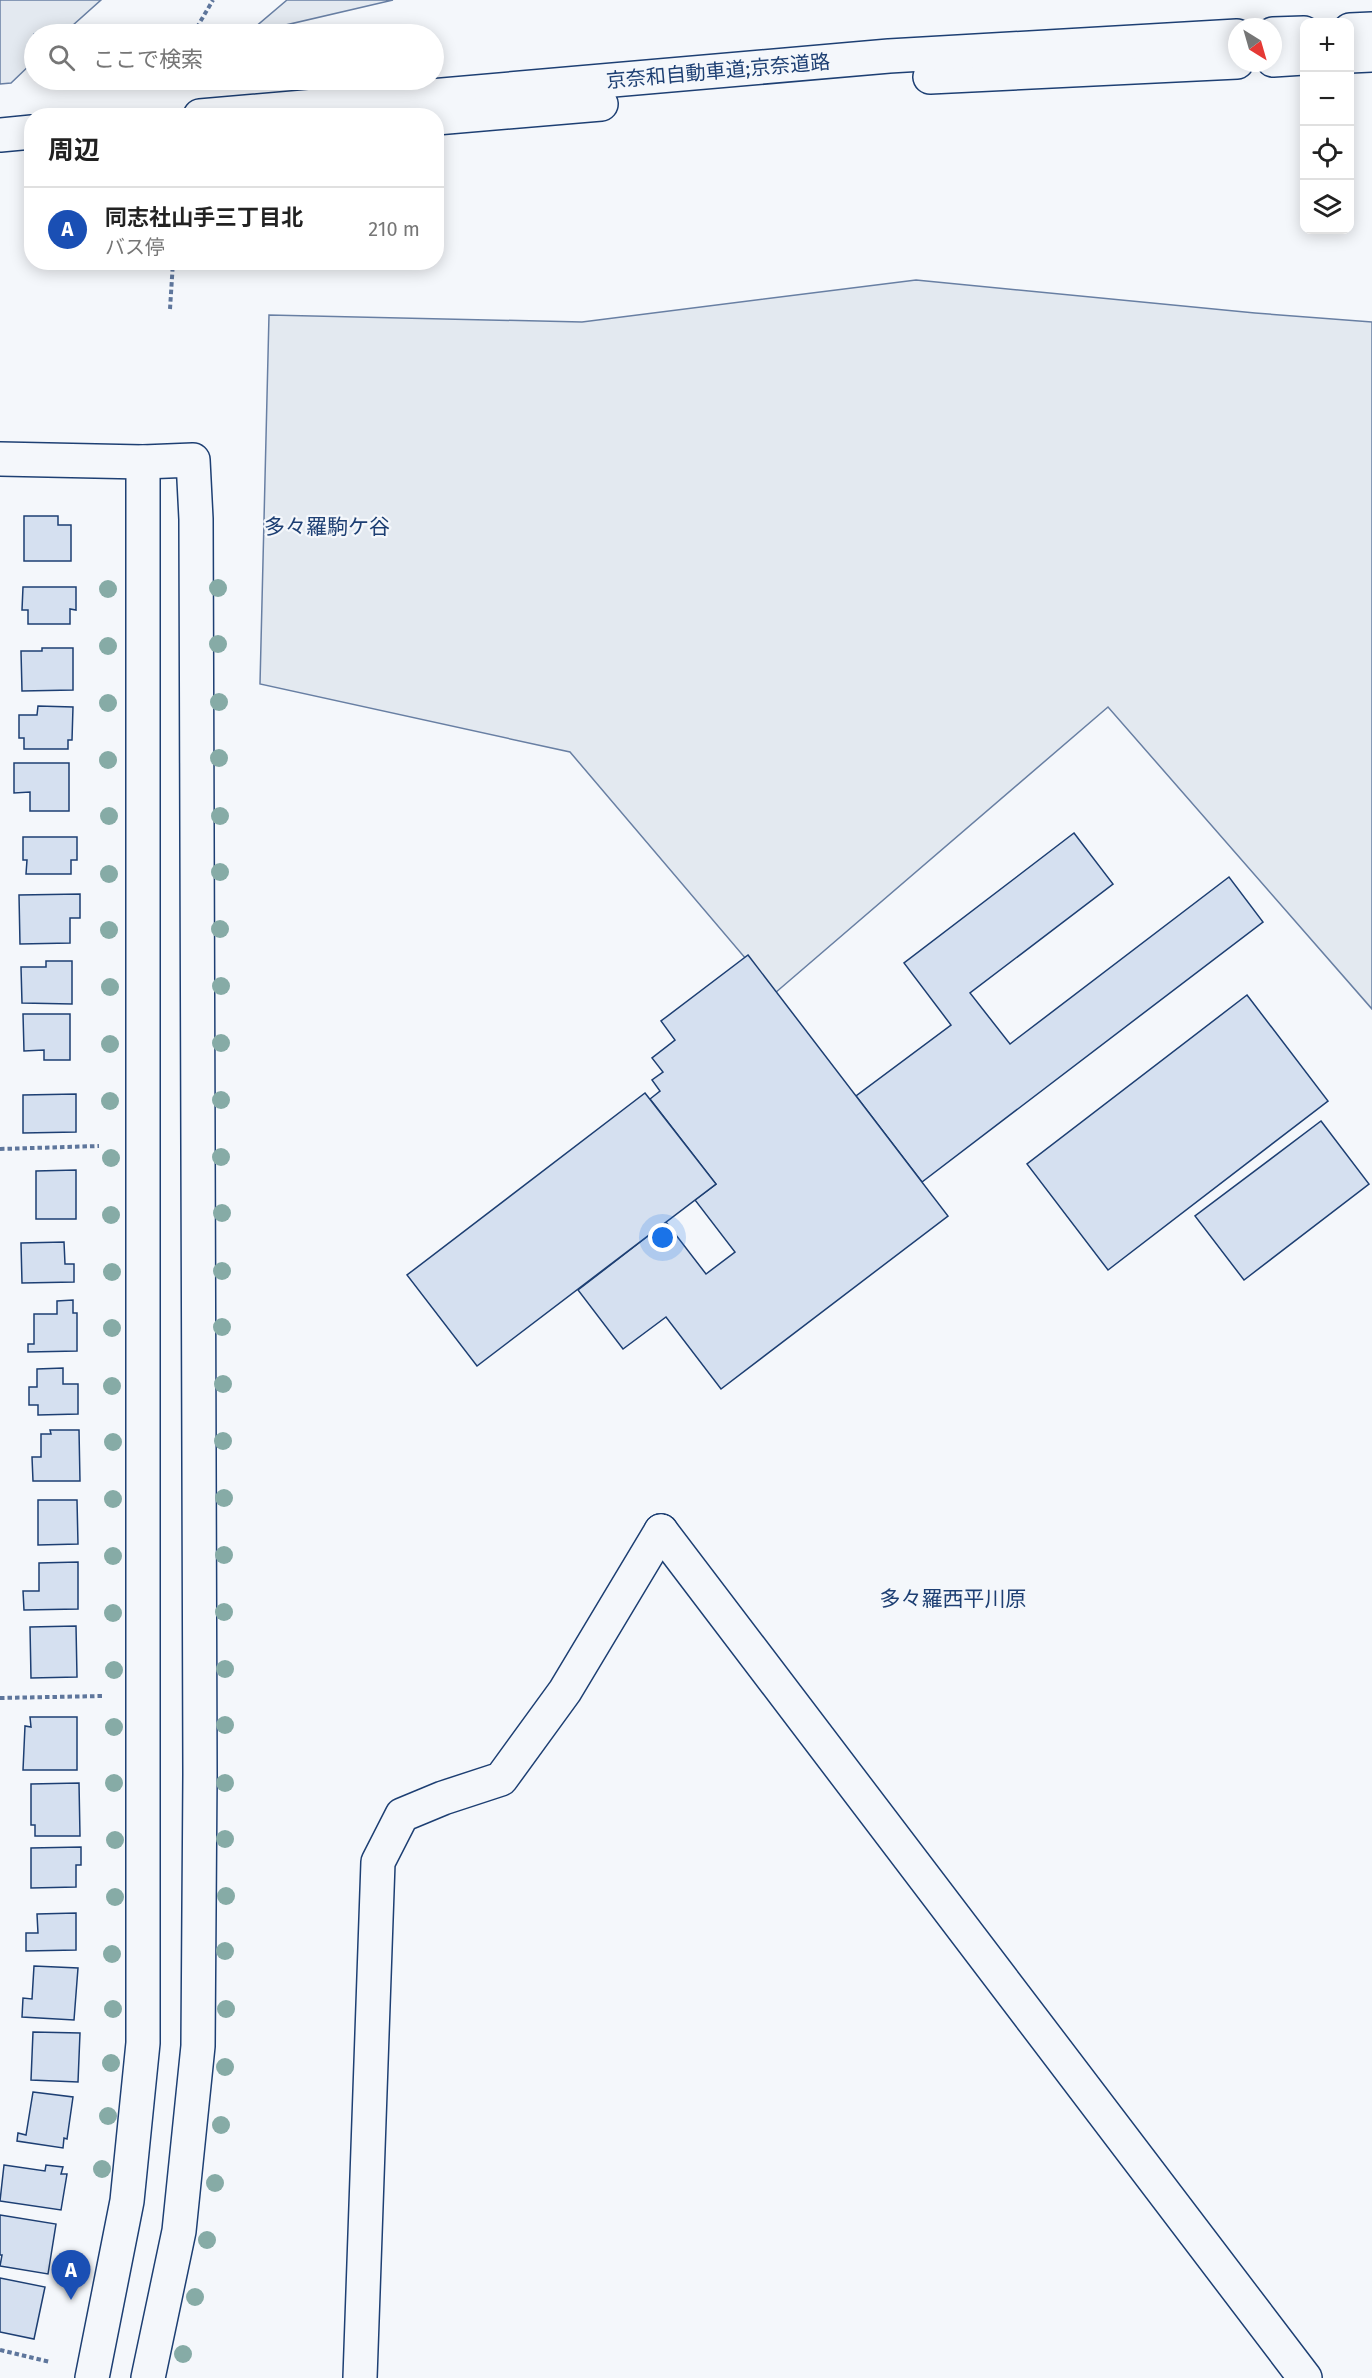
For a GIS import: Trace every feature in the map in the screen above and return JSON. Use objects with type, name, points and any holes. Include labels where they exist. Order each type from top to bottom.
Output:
[{"type":"main road","points":[[1354,30],[1372,29]]},
{"type":"main road","points":[[1282,34],[1300,33]]},
{"type":"main road","name":"京奈和自動車道;京奈道路","points":[[292,108],[889,56],[1228,37]]},
{"type":"main road","points":[[1354,56],[1372,55]]},
{"type":"main road","points":[[1282,59],[1300,58]]},
{"type":"main road","name":"京奈和自動車道;京奈道路","points":[[444,117],[890,79],[1228,62]]},
{"type":"main road","points":[[0,135],[24,133]]},
{"type":"main road","points":[[0,158],[24,155]]},
{"type":"main road","points":[[0,459],[143,462],[194,460],[200,1762],[198,2046],[179,2231],[148,2378]]},
{"type":"main road","points":[[92,2378],[97,2363],[127,2200],[143,2043],[143,462]]},
{"type":"main road","points":[[360,2378],[378,1862],[402,1815],[443,1798],[501,1779],[565,1691],[661,1531],[1305,2378]]},
{"type":"path","points":[[199,24],[213,0]]},
{"type":"path","points":[[170,309],[172,270]]},
{"type":"path","points":[[0,1149],[99,1146]]},
{"type":"path","points":[[0,1698],[102,1696]]},
{"type":"path","points":[[0,2350],[50,2362]]},
{"type":"shaded area","points":[[0,0],[101,0],[74,24],[24,24],[24,71],[11,83],[0,84]]},
{"type":"shaded area","points":[[287,0],[393,0],[290,24],[259,24]]},
{"type":"shaded area","points":[[916,280],[1372,322],[1372,1009],[1108,707],[775,993],[570,752],[260,684],[269,315],[582,322]]},
{"type":"building","points":[[24,516],[58,516],[58,525],[71,525],[71,561],[24,561]]},
{"type":"building","points":[[23,587],[76,587],[76,610],[70,609],[70,624],[28,624],[28,610],[22,610]]},
{"type":"building","points":[[42,648],[73,648],[73,690],[22,691],[21,651],[42,651]]},
{"type":"building","points":[[38,706],[73,707],[72,740],[68,740],[68,749],[24,749],[24,738],[19,738],[19,715],[37,715]]},
{"type":"building","points":[[14,763],[69,763],[69,811],[30,811],[30,792],[14,793]]},
{"type":"building","points":[[1074,833],[1113,884],[970,993],[1010,1044],[1229,877],[1263,922],[922,1182],[856,1096],[951,1025],[904,963]]},
{"type":"building","points":[[23,837],[77,837],[77,860],[71,860],[71,874],[26,874],[27,860],[23,860]]},
{"type":"building","points":[[80,894],[80,918],[70,918],[70,943],[20,944],[19,895]]},
{"type":"building","points":[[748,955],[948,1216],[721,1389],[666,1317],[623,1349],[578,1290],[666,1222],[706,1274],[735,1252],[695,1200],[716,1184],[650,1099],[660,1091],[652,1080],[663,1072],[652,1058],[675,1040],[661,1021]]},
{"type":"building","points":[[46,961],[72,961],[72,1004],[22,1003],[21,967],[46,967]]},
{"type":"building","points":[[1247,995],[1328,1101],[1108,1270],[1027,1164]]},
{"type":"building","points":[[23,1014],[70,1014],[70,1060],[44,1060],[44,1050],[24,1051]]},
{"type":"building","points":[[645,1093],[716,1184],[477,1366],[407,1275]]},
{"type":"building","points":[[76,1094],[76,1132],[23,1133],[23,1095]]},
{"type":"building","points":[[1321,1121],[1369,1184],[1244,1280],[1195,1216]]},
{"type":"building","points":[[76,1170],[76,1219],[36,1219],[36,1171]]},
{"type":"building","points":[[64,1242],[65,1264],[74,1264],[74,1282],[22,1283],[21,1243]]},
{"type":"building","points":[[73,1300],[73,1313],[77,1313],[77,1351],[28,1352],[28,1344],[34,1344],[34,1314],[57,1314],[57,1301]]},
{"type":"building","points":[[63,1368],[63,1384],[78,1384],[78,1414],[38,1415],[38,1405],[29,1405],[29,1387],[37,1387],[37,1369]]},
{"type":"building","points":[[50,1430],[79,1430],[80,1481],[33,1481],[32,1457],[41,1457],[41,1434],[51,1434]]},
{"type":"building","points":[[38,1500],[77,1500],[78,1544],[38,1545]]},
{"type":"building","points":[[78,1562],[78,1609],[24,1610],[23,1591],[39,1591],[39,1563]]},
{"type":"building","points":[[76,1626],[77,1677],[31,1678],[30,1627]]},
{"type":"building","points":[[30,1717],[77,1717],[77,1770],[23,1770],[25,1726],[31,1727]]},
{"type":"building","points":[[79,1783],[80,1836],[35,1836],[35,1825],[31,1825],[31,1784]]},
{"type":"building","points":[[81,1847],[81,1865],[76,1865],[76,1887],[31,1888],[31,1848]]},
{"type":"building","points":[[76,1913],[76,1950],[26,1951],[26,1933],[38,1933],[37,1914]]},
{"type":"building","points":[[34,1966],[78,1968],[74,2020],[22,2017],[23,1998],[32,1999]]},
{"type":"building","points":[[33,2032],[80,2033],[78,2082],[31,2080]]},
{"type":"building","points":[[33,2092],[73,2097],[67,2139],[64,2138],[63,2148],[17,2141],[18,2133],[26,2135]]},
{"type":"building","points":[[4,2165],[45,2171],[46,2165],[63,2167],[61,2174],[67,2174],[61,2210],[0,2201]]},
{"type":"building","points":[[0,2215],[56,2224],[48,2274],[0,2266],[2,2255],[0,2255]]},
{"type":"building","points":[[0,2278],[45,2287],[34,2339],[0,2332]]},
{"type":"place","name":"同志社山手三丁目北","points":[[71,2300]]},
{"type":"district","name":"多々羅駒ケ谷","points":[[327,527]]},
{"type":"district","name":"多々羅西平川原","points":[[953,1599]]}]
